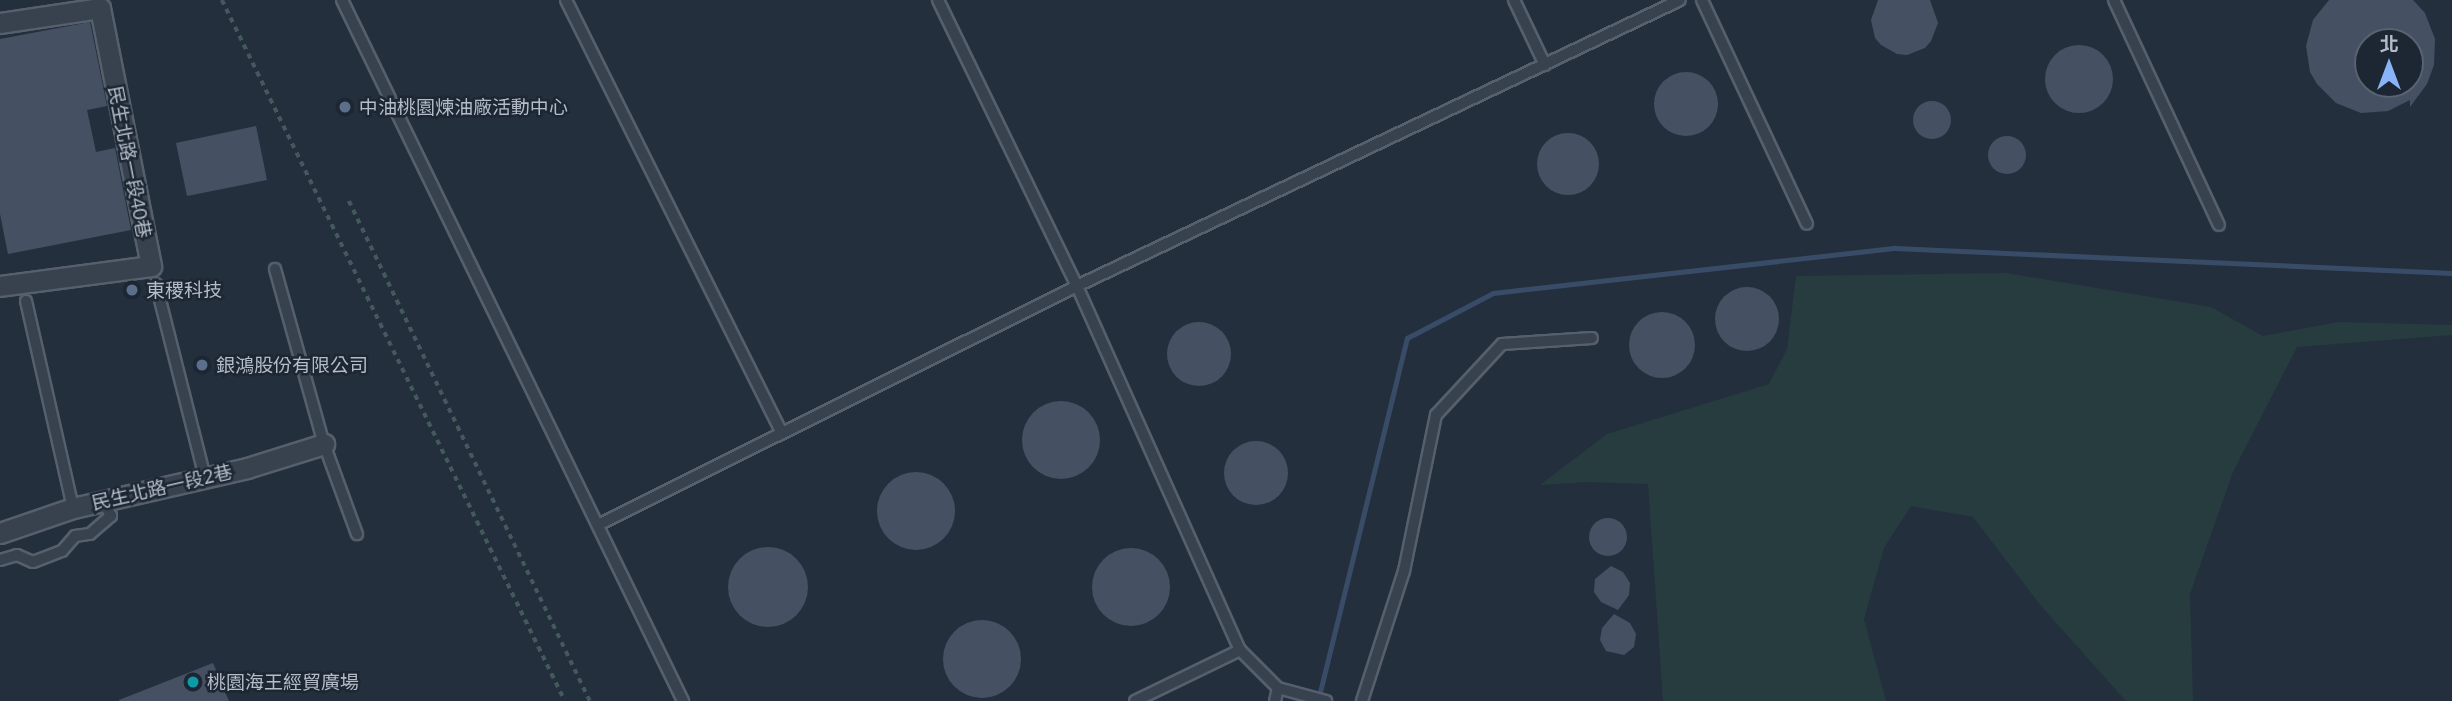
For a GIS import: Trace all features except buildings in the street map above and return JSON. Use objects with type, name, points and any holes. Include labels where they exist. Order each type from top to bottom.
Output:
[{"type":"street","name":"民生北路一段40巷","points":[[0,23],[100,8],[151,266],[0,286]]},
{"type":"street","name":"民生北路一段2巷","points":[[0,533],[73,508],[247,468],[324,444]]},
{"type":"lane","points":[[342,0],[682,701]]},
{"type":"lane","points":[[566,0],[782,433]]},
{"type":"lane","points":[[938,0],[1077,286],[1240,650],[1278,688],[1326,701]]},
{"type":"lane","points":[[1514,0],[1545,65]]},
{"type":"lane","points":[[598,525],[1077,286],[1680,0]]},
{"type":"lane","points":[[1702,0],[1807,224]]},
{"type":"lane","points":[[2114,0],[2220,225]]},
{"type":"lane","points":[[275,270],[324,444],[357,534]]},
{"type":"lane","points":[[156,284],[205,477]]},
{"type":"lane","points":[[26,302],[73,508]]},
{"type":"lane","points":[[1362,701],[1404,571],[1436,415],[1502,344],[1592,338]]},
{"type":"lane","points":[[0,560],[17,555],[33,562],[62,551],[75,536],[90,534],[111,516],[103,500]]},
{"type":"lane","points":[[1135,701],[1240,650]]},
{"type":"lane","points":[[1275,701],[1278,688]]},
{"type":"path","points":[[222,0],[565,701]]},
{"type":"path","points":[[349,201],[590,701]]},
{"type":"green space","points":[[2006,273],[2211,307],[2263,336],[2338,322],[2452,325],[2452,335],[2297,347],[2233,472],[2190,594],[2193,701],[2126,701],[2041,606],[1973,517],[1911,506],[1884,548],[1864,619],[1886,701],[1663,701],[1648,484],[1587,482],[1540,485],[1607,434],[1769,384],[1787,349],[1796,276]]},
{"type":"waterway","points":[[1318,700],[1407,338],[1493,293],[1895,248],[2452,273]]},
{"type":"place","name":"中油桃園煉油廠活動中心","points":[[345,107]]},
{"type":"place","name":"東稷科技","points":[[132,290]]},
{"type":"place","name":"銀鴻股份有限公司","points":[[202,365]]},
{"type":"place","name":"桃園海王經貿廣場","points":[[193,682]]}]
